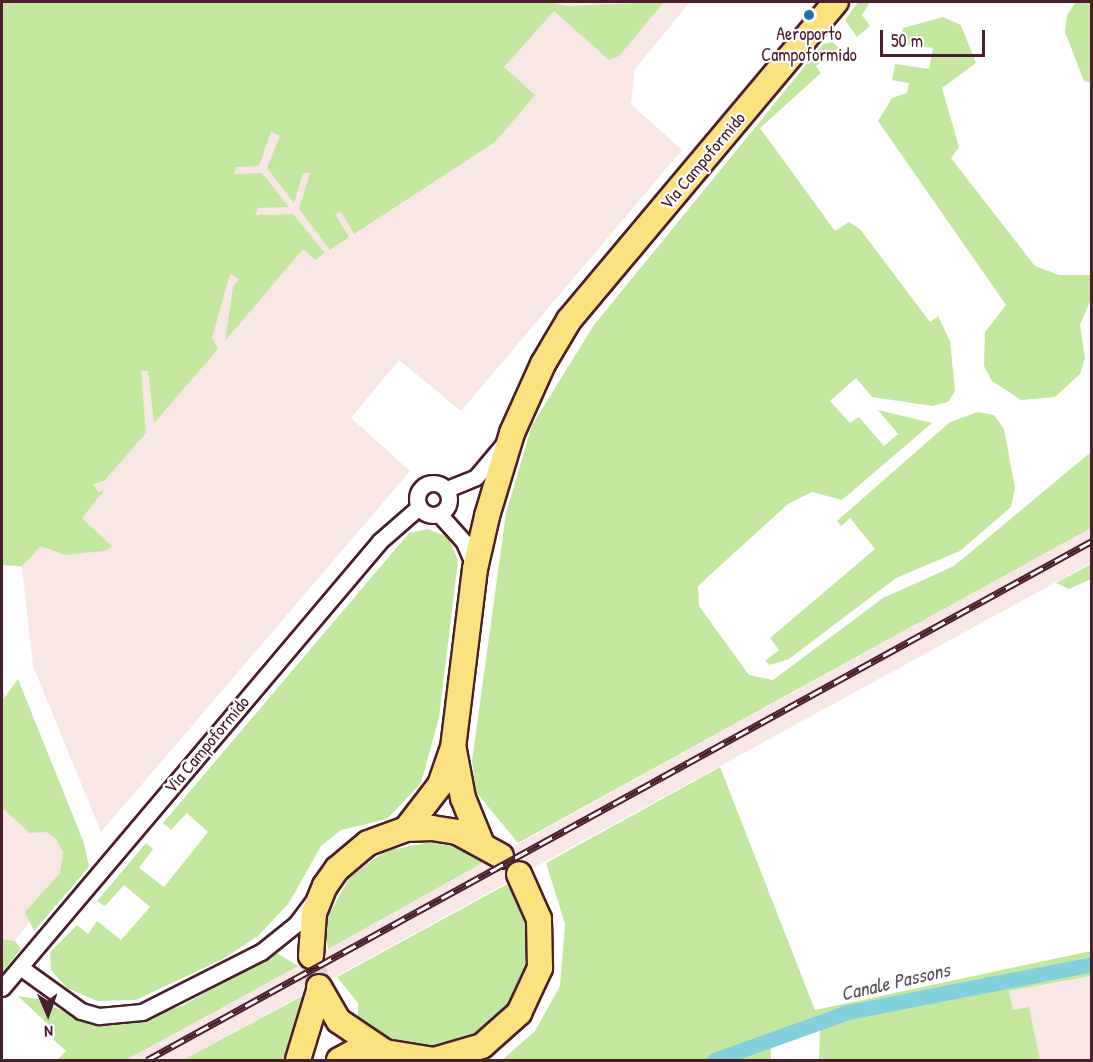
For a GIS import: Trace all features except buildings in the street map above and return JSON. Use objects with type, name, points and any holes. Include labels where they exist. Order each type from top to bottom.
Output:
[{"type":"main road","name":"Via Campoformido","points":[[453,748],[475,569],[512,434],[569,320],[836,2]]},
{"type":"main road","points":[[406,830],[440,785],[453,748]]},
{"type":"main road","points":[[453,748],[463,798],[481,842]]},
{"type":"main road","points":[[310,956],[314,913],[325,886],[337,869],[368,843],[406,830],[440,829],[481,842],[501,856]]},
{"type":"main road","points":[[339,1060],[356,1051],[385,1052],[434,1060],[459,1055],[502,1031],[519,1013],[534,984],[542,943],[537,911],[519,874]]},
{"type":"main road","points":[[298,1060],[319,989],[339,1021],[385,1052]]},
{"type":"street","points":[[419,507],[430,515],[439,514],[448,506],[447,489],[476,477],[512,434]]},
{"type":"street","name":"Via Campoformido","points":[[2,988],[380,541],[419,507],[417,495],[424,484],[437,482],[447,489]]},
{"type":"street","points":[[439,514],[464,542],[475,569]]},
{"type":"street","points":[[20,966],[67,1005],[99,1016],[121,1016],[183,996],[261,952],[296,924],[325,886]]},
{"type":"shaded area","points":[[2,2],[690,2],[635,69],[631,104],[682,150],[461,411],[399,360],[351,418],[410,471],[101,832],[33,666],[22,567],[2,565]]},
{"type":"shaded area","points":[[1091,528],[1091,563],[183,1060],[126,1060]]},
{"type":"shaded area","points":[[2,689],[84,856],[2,956]]},
{"type":"shaded area","points":[[1091,976],[1091,1060],[952,1060],[946,1003]]},
{"type":"green space","points":[[2,2],[546,2],[568,6],[664,2],[619,56],[609,60],[554,11],[504,67],[535,95],[495,142],[354,234],[341,212],[335,214],[349,237],[330,250],[299,209],[310,173],[303,173],[294,203],[267,168],[280,136],[271,132],[259,166],[236,167],[234,174],[262,173],[289,207],[258,208],[255,215],[293,214],[325,253],[315,260],[303,249],[225,341],[233,287],[239,279],[230,274],[212,338],[218,349],[154,423],[148,371],[141,371],[146,433],[104,481],[93,484],[98,492],[104,491],[82,518],[112,546],[104,551],[65,555],[41,546],[22,566],[2,565]]},
{"type":"green space","points":[[858,2],[870,2],[862,15],[870,26],[857,37],[845,20]]},
{"type":"green space","points":[[1076,2],[1091,2],[1091,83],[1084,81],[1065,32],[1067,15]]},
{"type":"green space","points":[[943,17],[961,25],[976,63],[942,88],[959,147],[951,158],[1035,266],[1059,275],[1091,275],[1091,299],[1080,325],[1085,358],[1080,374],[1055,397],[1021,400],[992,381],[984,366],[985,332],[1006,305],[878,121],[892,98],[907,93],[909,83],[892,80],[895,64],[929,69],[933,48],[899,43],[903,28]]},
{"type":"green space","points":[[832,42],[840,48],[816,66],[821,73],[760,128],[835,231],[849,222],[860,229],[930,322],[938,316],[950,341],[955,391],[948,402],[932,406],[872,397],[856,378],[830,401],[850,423],[859,417],[884,446],[898,434],[878,410],[932,423],[842,500],[812,492],[788,504],[698,586],[699,606],[749,675],[773,680],[883,598],[954,566],[1091,452],[1091,528],[518,843],[476,792],[472,761],[506,513],[532,425],[594,325],[823,44]]},
{"type":"green space","points":[[978,412],[994,415],[1004,429],[1015,488],[1011,507],[960,551],[896,578],[789,659],[770,665],[765,661],[779,650],[770,638],[875,549],[850,518],[841,526],[837,521],[950,422]]},
{"type":"green space","points":[[428,529],[448,537],[458,560],[439,718],[421,783],[387,819],[341,830],[321,846],[289,903],[258,936],[223,959],[136,1000],[97,1001],[67,988],[51,970],[50,952],[77,925],[88,934],[97,921],[121,940],[150,907],[124,885],[105,906],[97,901],[146,843],[153,849],[139,868],[164,887],[208,832],[187,813],[171,830],[163,823],[409,533]]},
{"type":"green space","points":[[1091,564],[1091,579],[1069,589],[1056,583]]},
{"type":"green space","points":[[18,679],[84,843],[89,867],[34,931],[25,912],[60,873],[63,852],[56,838],[46,832],[30,833],[2,808],[2,701]]},
{"type":"green space","points":[[720,767],[815,1010],[1091,951],[1091,976],[1009,991],[1013,1010],[1029,1007],[1040,1060],[819,1060],[820,1026],[771,1044],[771,1060],[502,1060],[535,1031],[560,986],[565,924],[546,863]]},
{"type":"green space","points":[[431,842],[467,849],[488,860],[328,949],[325,931],[329,914],[350,877],[385,851]]},
{"type":"green space","points":[[511,882],[526,908],[533,941],[530,970],[522,993],[490,1031],[440,1050],[385,1041],[348,1013],[358,1016],[358,1003],[337,977]]},
{"type":"green space","points":[[2,939],[15,941],[21,949],[2,973]]},
{"type":"green space","points":[[277,953],[298,966],[126,1060],[57,1060],[66,1051],[54,1040],[55,1031],[18,996],[38,999],[95,1026],[133,1023],[183,1005]]},
{"type":"green space","points":[[302,996],[301,1026],[284,1060],[183,1060]]},
{"type":"waterway","name":"Canale Passons","points":[[714,1060],[848,1012],[1092,964]]},
{"type":"tunnel","points":[[311,956],[319,987]]},
{"type":"railway","points":[[147,1060],[1092,541]]},
{"type":"place","name":"Aeroporto Campoformido","points":[[809,15]]}]
